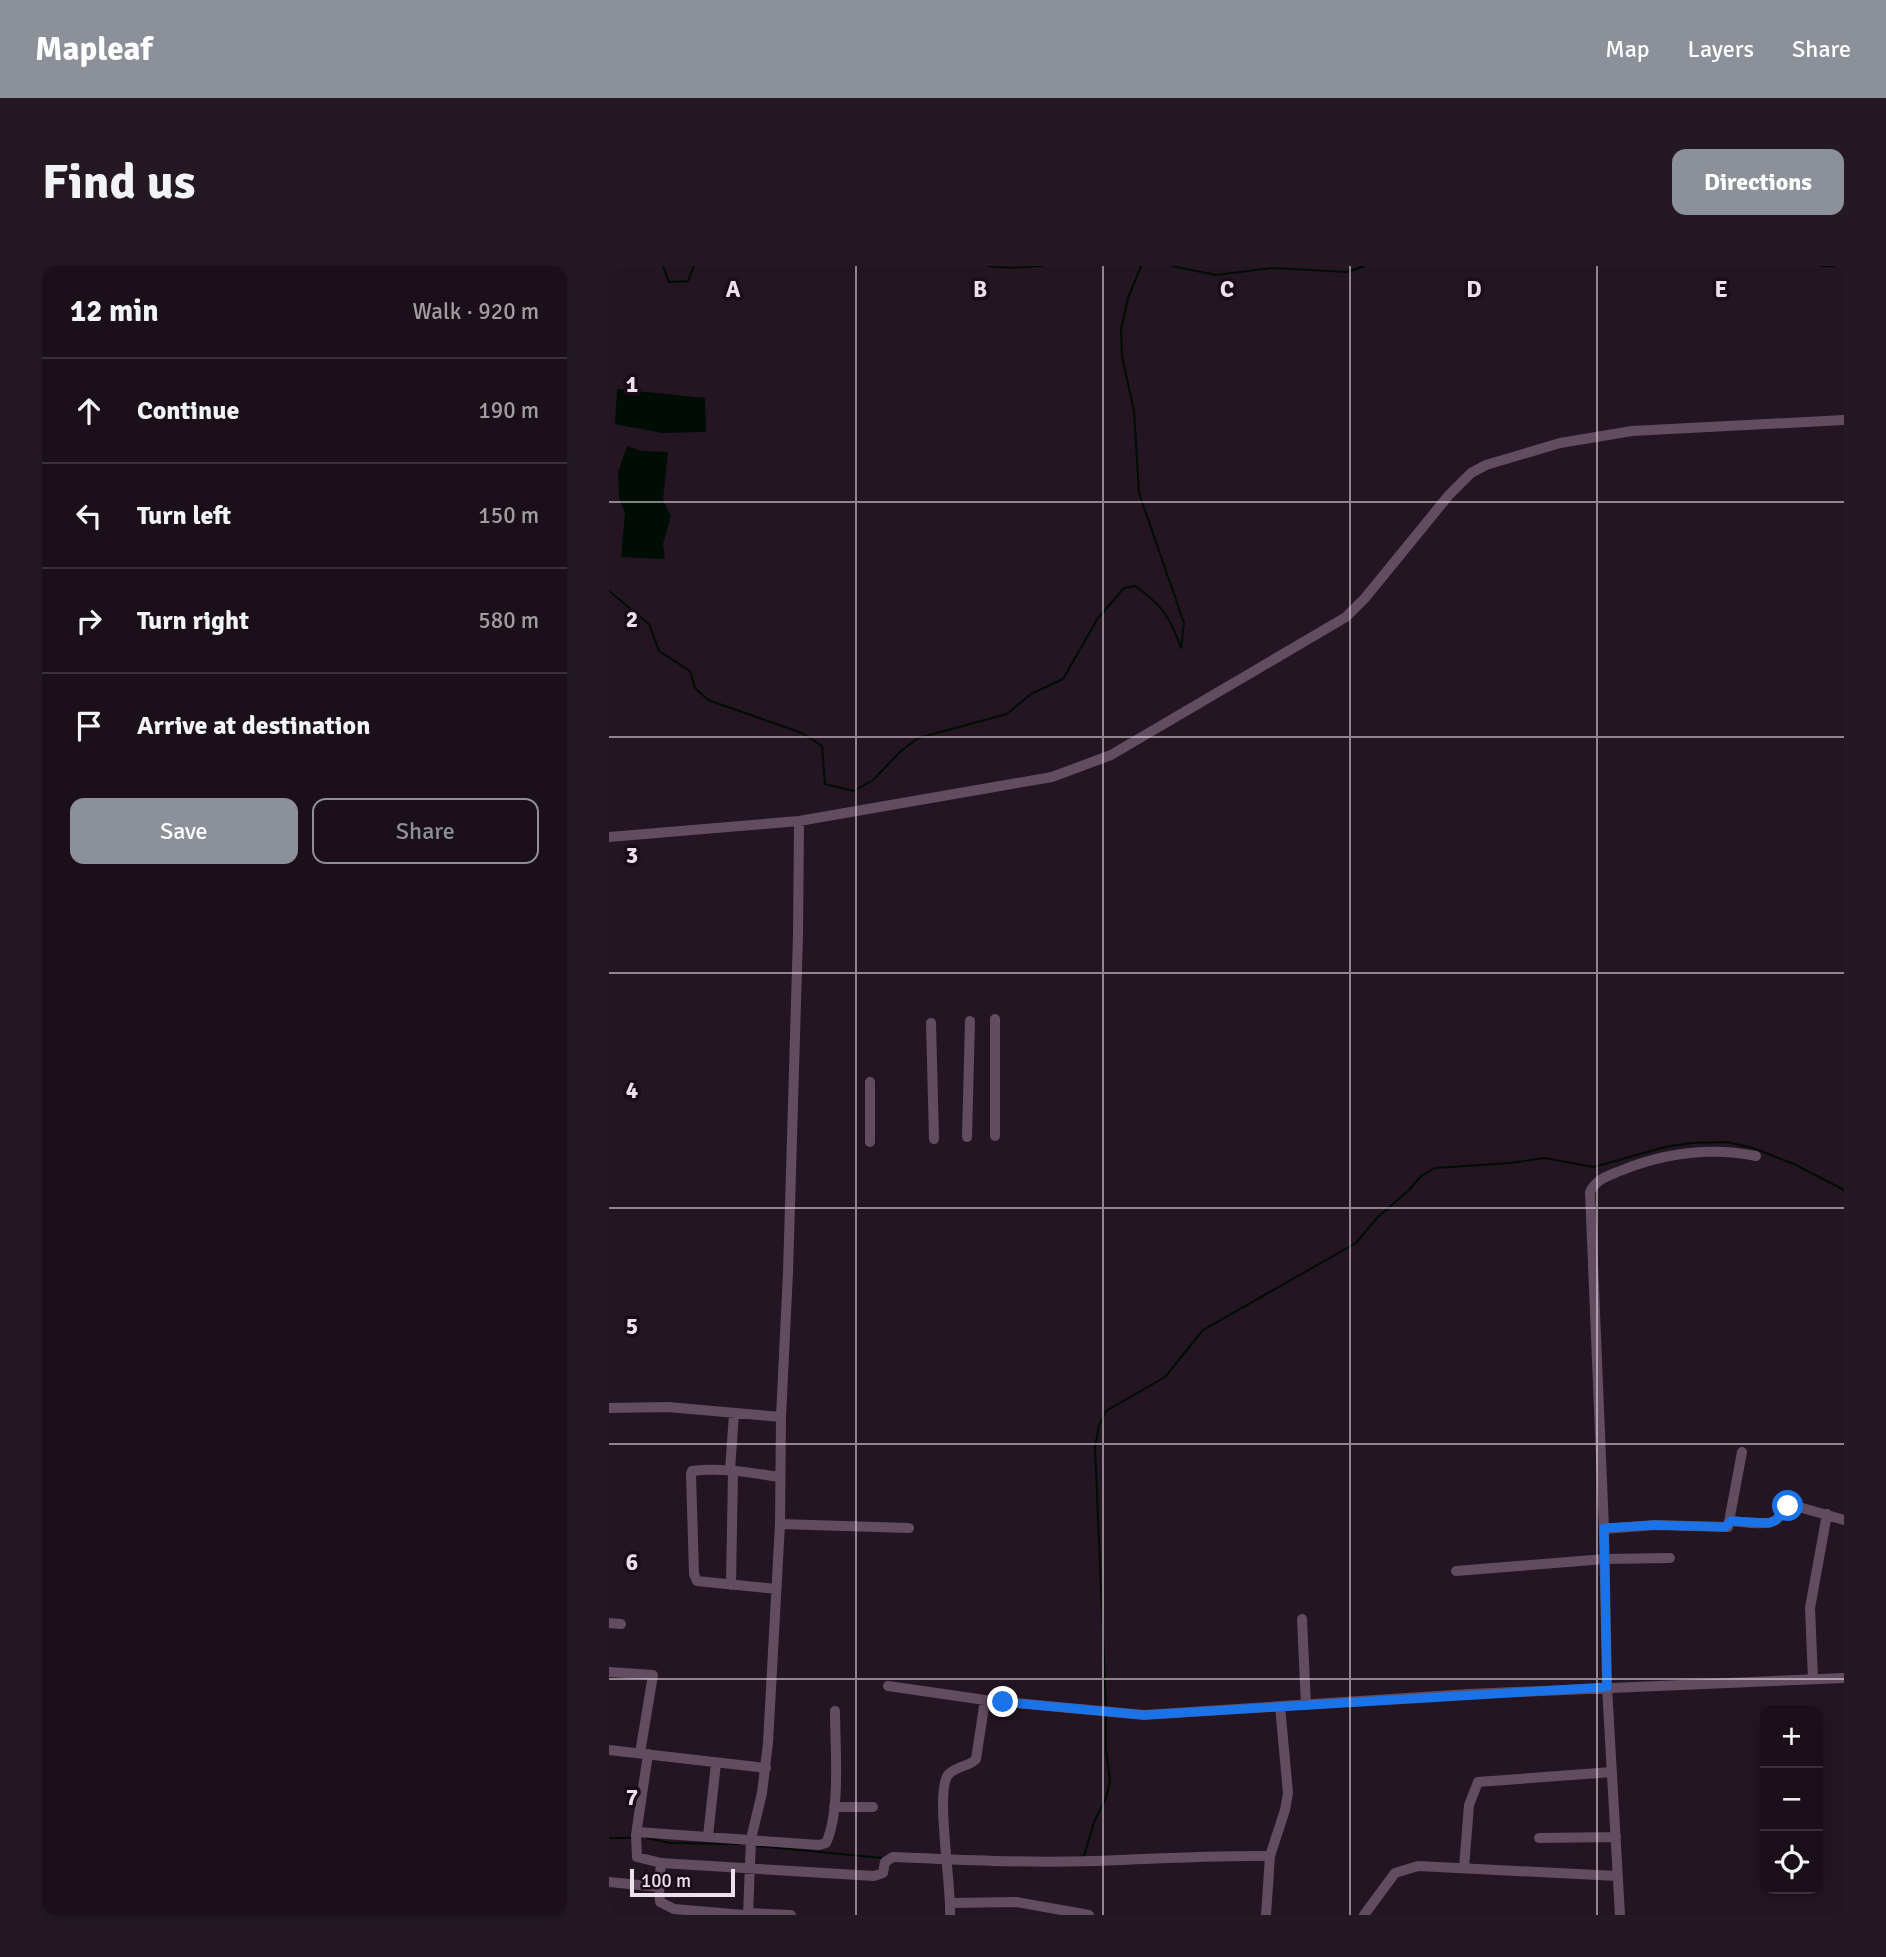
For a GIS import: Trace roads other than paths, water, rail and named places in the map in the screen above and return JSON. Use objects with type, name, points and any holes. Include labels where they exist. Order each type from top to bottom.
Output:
[{"type":"street","points":[[609,837],[799,821],[1052,777],[1111,755],[1346,617],[1365,598],[1449,495],[1471,472],[1486,465],[1560,443],[1632,431],[1844,420]]},
{"type":"street","points":[[747,1914],[751,1839],[766,1768],[780,1524],[799,821]]},
{"type":"street","points":[[995,1019],[995,1136]]},
{"type":"street","points":[[967,1137],[970,1021]]},
{"type":"street","points":[[931,1023],[934,1139]]},
{"type":"street","points":[[870,1082],[870,1142]]},
{"type":"street","points":[[1620,1915],[1607,1687],[1605,1559],[1591,1189],[1604,1177],[1663,1157],[1720,1152],[1756,1156]]},
{"type":"street","points":[[609,1408],[668,1407],[781,1417]]},
{"type":"street","points":[[731,1585],[734,1413]]},
{"type":"street","points":[[1604,1528],[1655,1525],[1725,1527],[1731,1521],[1742,1452]]},
{"type":"street","points":[[776,1589],[697,1581],[694,1574],[691,1474],[702,1470],[780,1477]]},
{"type":"street","points":[[1731,1521],[1769,1523],[1776,1520],[1788,1506],[1800,1506],[1844,1520]]},
{"type":"street","points":[[1813,1679],[1810,1608],[1827,1514]]},
{"type":"street","points":[[780,1524],[909,1528]]},
{"type":"street","points":[[1456,1571],[1605,1559],[1670,1558]]},
{"type":"street","points":[[1302,1619],[1306,1705]]},
{"type":"street","points":[[609,1623],[621,1624]]},
{"type":"street","points":[[609,1672],[653,1675],[637,1832],[637,1857],[661,1863],[874,1876],[883,1872],[885,1862],[893,1857],[1006,1862],[1270,1856]]},
{"type":"street","points":[[888,1686],[985,1700],[1144,1715],[1607,1687],[1844,1678]]},
{"type":"street","points":[[950,1915],[944,1802],[947,1776],[976,1759],[985,1700]]},
{"type":"street","points":[[1266,1915],[1270,1856],[1289,1793],[1280,1706]]},
{"type":"street","points":[[637,1832],[822,1844],[828,1839],[832,1827],[834,1807],[835,1711]]},
{"type":"street","points":[[609,1750],[766,1768]]},
{"type":"street","points":[[708,1836],[716,1763]]},
{"type":"street","points":[[1464,1868],[1469,1805],[1478,1782],[1612,1772]]},
{"type":"street","points":[[834,1807],[873,1807]]},
{"type":"street","points":[[1539,1838],[1616,1837]]},
{"type":"street","points":[[661,1863],[660,1902],[666,1907],[791,1915]]},
{"type":"street","points":[[1364,1915],[1389,1879],[1400,1870],[1418,1866],[1617,1876]]},
{"type":"street","points":[[609,1882],[659,1887]]},
{"type":"street","points":[[951,1903],[1007,1901],[1089,1915]]},
{"type":"waterway","points":[[663,266],[669,282],[688,281],[694,266]]},
{"type":"waterway","points":[[988,266],[1042,266]]},
{"type":"waterway","points":[[609,591],[649,624],[659,651],[690,671],[695,688],[708,700],[802,733],[822,746],[825,784],[854,791],[873,780],[918,738],[1007,714],[1031,694],[1063,679],[1098,618],[1124,588],[1135,586],[1159,606],[1169,620],[1181,648],[1184,623],[1139,493],[1134,411],[1122,356],[1121,330],[1128,298],[1141,266]]},
{"type":"waterway","points":[[1172,266],[1216,275],[1272,268],[1347,272],[1365,266]]},
{"type":"waterway","points":[[1821,266],[1844,267]]},
{"type":"waterway","points":[[1106,1705],[1095,1447],[1099,1426],[1106,1411],[1165,1377],[1203,1330],[1356,1243],[1377,1218],[1421,1176],[1435,1168],[1544,1158],[1594,1167],[1665,1147],[1727,1142],[1753,1148],[1794,1164],[1844,1190]]},
{"type":"waterway","points":[[1078,1857],[1084,1856],[1110,1782],[1106,1717]]},
{"type":"waterway","points":[[609,1838],[632,1838]]},
{"type":"waterway","points":[[647,1838],[669,1843],[742,1844]]},
{"type":"waterway","points":[[756,1846],[883,1858]]}]
